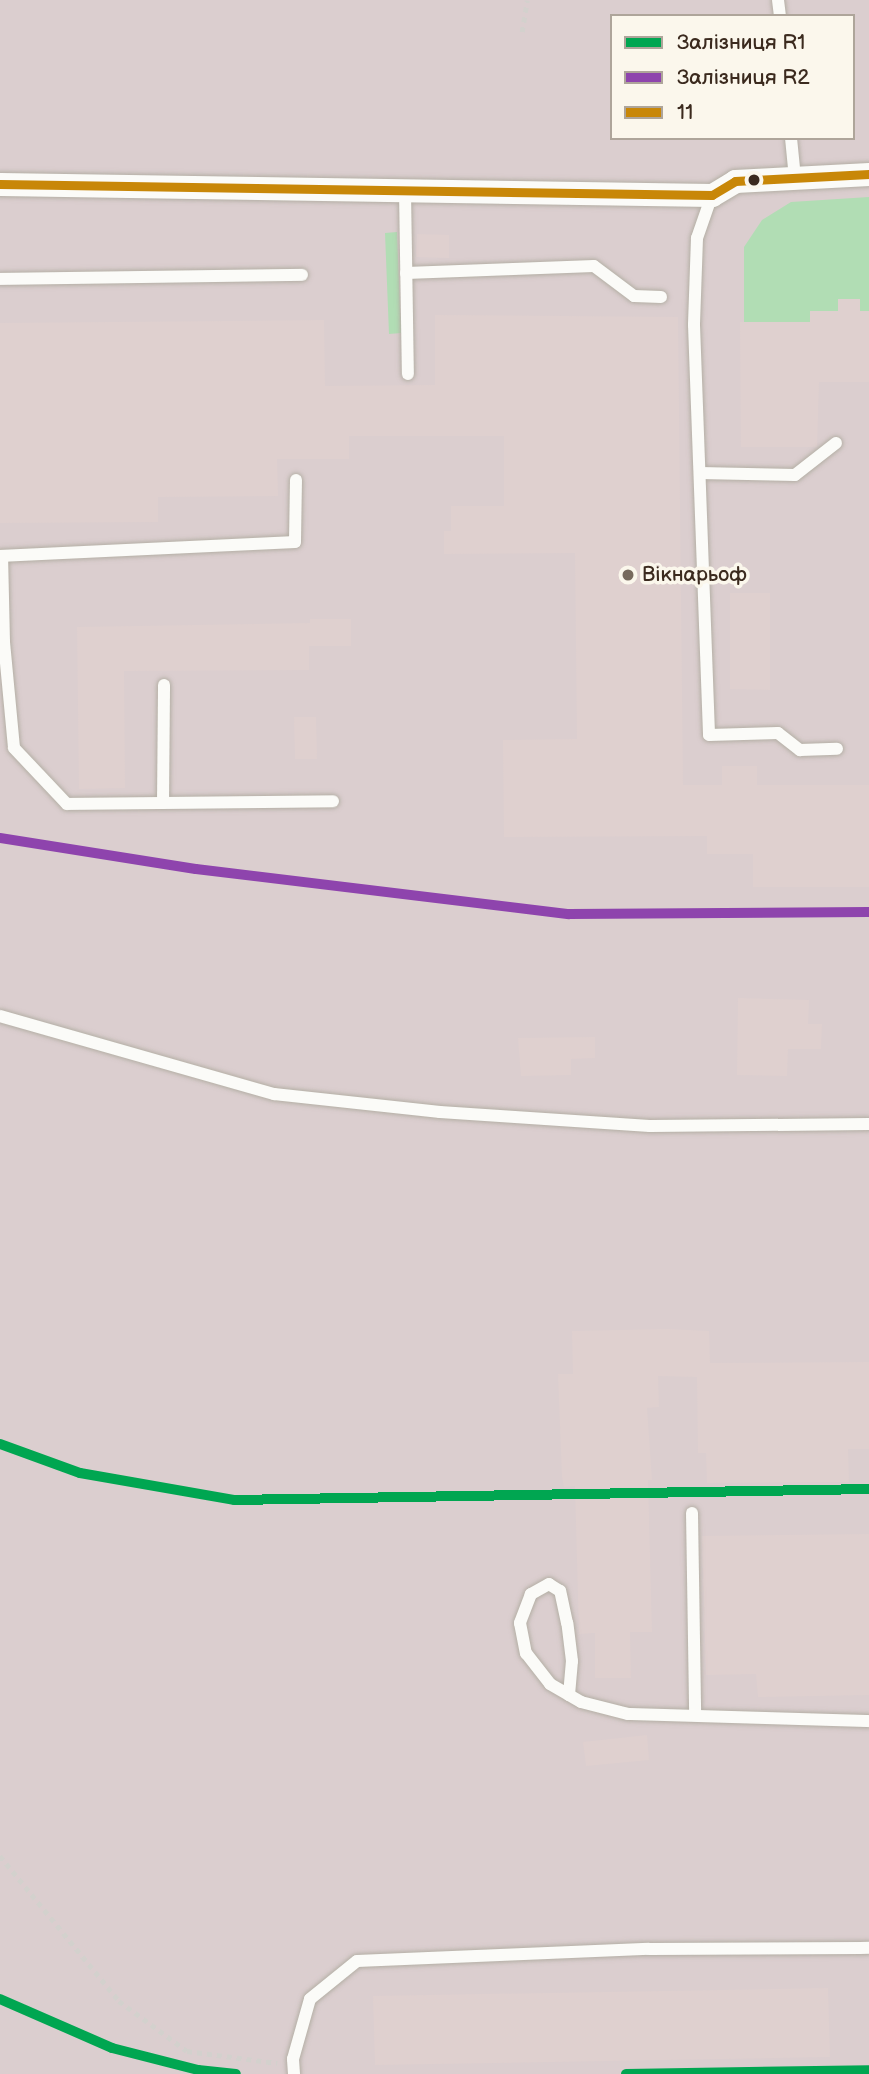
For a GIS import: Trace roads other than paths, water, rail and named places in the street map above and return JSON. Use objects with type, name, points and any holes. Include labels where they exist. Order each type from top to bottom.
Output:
[{"type":"street","points":[[0,184],[712,195],[735,181],[869,174]]},
{"type":"lane","points":[[791,140],[795,178]]},
{"type":"lane","points":[[405,191],[408,374]]},
{"type":"lane","points":[[712,195],[697,238],[694,325],[709,735],[778,733],[800,750],[837,749]]},
{"type":"lane","points":[[406,273],[594,266],[634,296],[661,297]]},
{"type":"lane","points":[[0,279],[302,275]]},
{"type":"lane","points":[[700,473],[795,475],[836,443]]},
{"type":"lane","points":[[296,480],[295,542],[1,556],[2,642],[14,748],[67,804],[333,801]]},
{"type":"lane","points":[[163,803],[164,685]]},
{"type":"lane","points":[[0,1016],[274,1094],[440,1112],[650,1126],[869,1124]]},
{"type":"lane","points":[[692,1513],[695,1714]]},
{"type":"lane","points":[[569,1695],[572,1661],[567,1623],[560,1591],[549,1584],[531,1594],[520,1623],[526,1653],[550,1684],[569,1695],[628,1714],[869,1721]]},
{"type":"lane","points":[[293,2069],[310,1999],[357,1961],[649,1949],[869,1948]]},
{"type":"rail line","name":"R2","points":[[0,838],[196,869],[569,914],[869,912]]},
{"type":"rail line","name":"R1","points":[[0,1444],[80,1473],[234,1500],[869,1489]]},
{"type":"rail line","name":"R1","points":[[0,1999],[112,2048],[198,2070],[236,2074]]},
{"type":"rail line","name":"R1","points":[[626,2074],[869,2070]]},
{"type":"place","name":"Вікнарьоф","points":[[628,575]]}]
